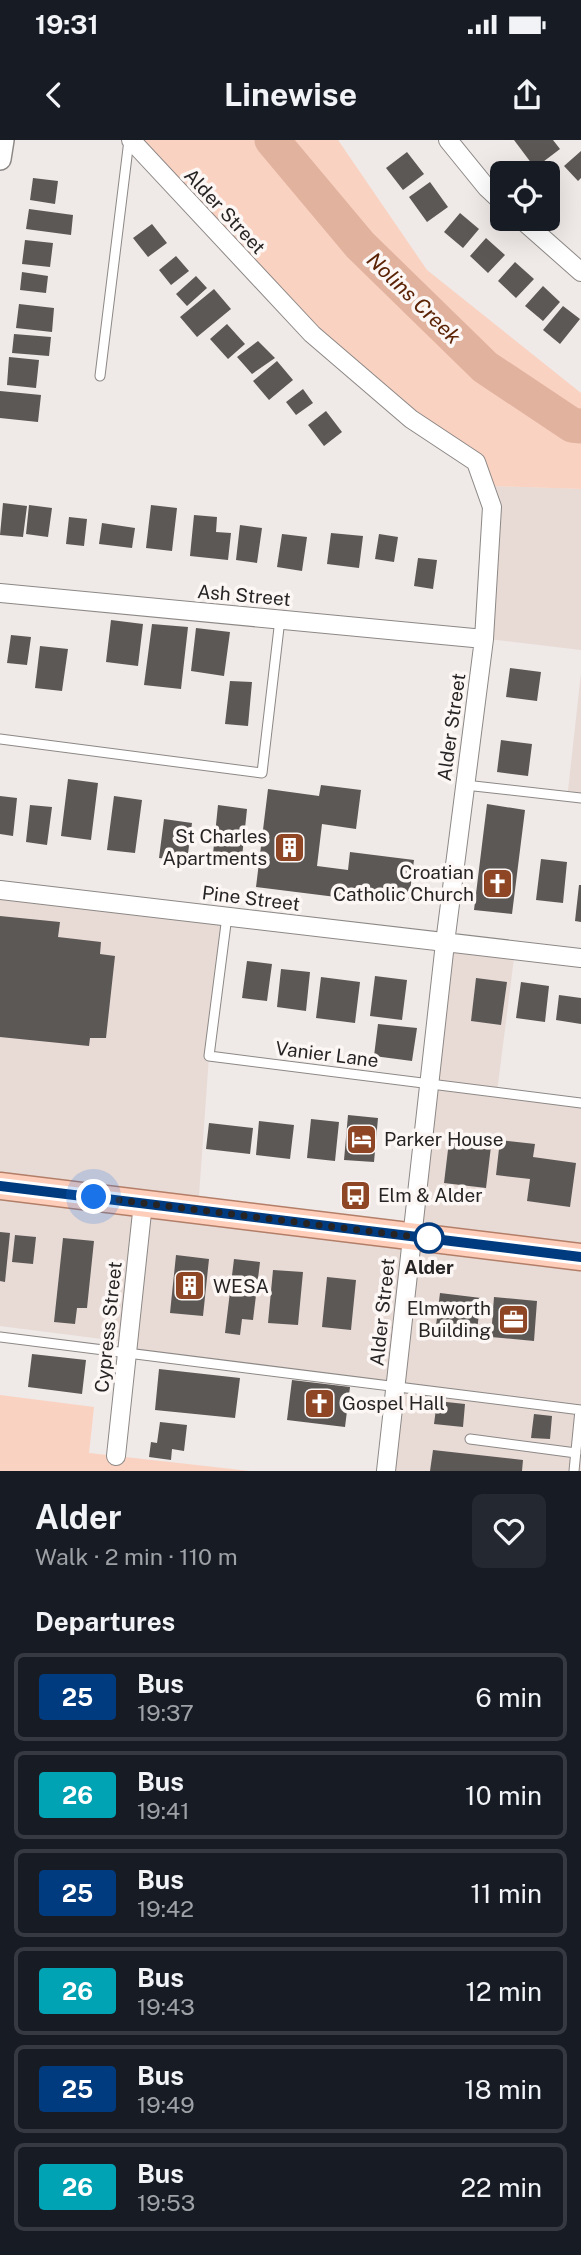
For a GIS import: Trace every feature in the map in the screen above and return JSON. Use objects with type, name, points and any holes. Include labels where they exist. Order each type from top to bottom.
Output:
[{"type":"main road","points":[[0,1186],[581,1257]]},
{"type":"street","points":[[0,159],[3,140]]},
{"type":"street","name":"Alder Street","points":[[130,140],[312,334],[411,419],[476,462],[492,508],[484,639],[445,943],[386,1471]]},
{"type":"street","points":[[448,140],[490,191]]},
{"type":"street","points":[[535,231],[581,272]]},
{"type":"street","name":"Ash Street","points":[[0,593],[484,639]]},
{"type":"street","name":"Pine Street","points":[[0,890],[581,958]]},
{"type":"street","name":"Cypress Street","points":[[116,1456],[143,1203]]},
{"type":"lane","points":[[100,376],[130,140]]},
{"type":"lane","points":[[0,739],[262,773],[280,619]]},
{"type":"lane","points":[[465,785],[581,798]]},
{"type":"lane","name":"Vanier Lane","points":[[227,916],[209,1056],[581,1102]]},
{"type":"lane","points":[[0,1337],[580,1410],[574,1471]]},
{"type":"lane","points":[[470,1439],[576,1453]]},
{"type":"shaded area","points":[[134,140],[338,140],[427,270],[581,393],[581,489],[491,486],[314,335]]},
{"type":"shaded area","points":[[491,486],[581,489],[581,650],[488,639]]},
{"type":"shaded area","points":[[581,673],[581,793],[568,791]]},
{"type":"shaded area","points":[[0,891],[226,917],[209,1056],[198,1209],[141,1201],[126,1342],[0,1326]]},
{"type":"shaded area","points":[[445,943],[515,950],[497,1092],[581,1103],[581,1471],[388,1471],[398,1384],[129,1352],[144,1205],[413,1238]]},
{"type":"shaded area","points":[[0,1395],[94,1407],[89,1453],[250,1471],[0,1471]]},
{"type":"building","points":[[514,140],[553,140],[560,149],[544,161],[530,161]]},
{"type":"building","points":[[581,151],[581,178],[578,181],[564,166]]},
{"type":"building","points":[[407,152],[424,174],[403,190],[386,168]]},
{"type":"building","points":[[33,178],[58,181],[55,204],[30,200]]},
{"type":"building","points":[[430,182],[448,207],[427,222],[409,197]]},
{"type":"building","points":[[29,209],[73,215],[71,235],[26,229]]},
{"type":"building","points":[[460,213],[479,229],[463,248],[444,232]]},
{"type":"building","points":[[152,224],[167,243],[148,257],[133,238]]},
{"type":"building","points":[[486,238],[505,255],[488,273],[470,256]]},
{"type":"building","points":[[25,240],[53,243],[50,267],[22,264]]},
{"type":"building","points":[[176,256],[189,271],[171,285],[159,270]]},
{"type":"building","points":[[515,262],[534,279],[516,298],[498,281]]},
{"type":"building","points":[[22,272],[48,276],[46,293],[20,290]]},
{"type":"building","points":[[196,276],[207,288],[187,306],[176,294]]},
{"type":"building","points":[[543,286],[560,302],[543,321],[525,306]]},
{"type":"building","points":[[214,289],[231,309],[197,337],[180,317]]},
{"type":"building","points":[[19,304],[54,308],[52,332],[16,328]]},
{"type":"building","points":[[563,306],[580,319],[560,344],[543,330]]},
{"type":"building","points":[[227,324],[245,344],[228,359],[210,339]]},
{"type":"building","points":[[14,334],[51,337],[49,356],[12,353]]},
{"type":"building","points":[[258,341],[275,358],[252,374],[237,357]]},
{"type":"building","points":[[9,357],[39,360],[36,388],[7,385]]},
{"type":"building","points":[[277,361],[293,380],[269,400],[253,381]]},
{"type":"building","points":[[303,389],[313,403],[296,415],[286,402]]},
{"type":"building","points":[[0,391],[41,395],[38,422],[0,418]]},
{"type":"building","points":[[326,411],[342,432],[324,446],[308,425]]},
{"type":"building","points":[[3,503],[27,506],[23,537],[0,535]]},
{"type":"building","points":[[29,505],[52,508],[48,537],[26,534]]},
{"type":"building","points":[[151,505],[177,508],[172,551],[146,548]]},
{"type":"building","points":[[194,515],[217,517],[216,532],[231,533],[228,560],[190,556]]},
{"type":"building","points":[[69,517],[87,519],[84,546],[66,544]]},
{"type":"building","points":[[102,523],[135,528],[132,548],[99,544]]},
{"type":"building","points":[[240,525],[262,528],[257,563],[236,560]]},
{"type":"building","points":[[331,533],[363,536],[359,568],[327,564]]},
{"type":"building","points":[[282,534],[307,537],[302,571],[277,567]]},
{"type":"building","points":[[379,534],[398,537],[394,562],[375,559]]},
{"type":"building","points":[[418,558],[437,560],[433,589],[414,586]]},
{"type":"building","points":[[111,620],[143,624],[138,666],[106,662]]},
{"type":"building","points":[[152,624],[188,627],[181,689],[144,685]]},
{"type":"building","points":[[196,628],[230,632],[224,676],[191,671]]},
{"type":"building","points":[[11,635],[31,637],[27,665],[7,663]]},
{"type":"building","points":[[40,646],[68,649],[62,691],[35,688]]},
{"type":"building","points":[[510,668],[541,672],[537,701],[506,697]]},
{"type":"building","points":[[230,681],[252,682],[248,726],[225,724]]},
{"type":"building","points":[[501,740],[532,744],[528,776],[497,772]]},
{"type":"building","points":[[68,779],[98,783],[91,840],[61,836]]},
{"type":"building","name":"St Charles Apartments","points":[[321,785],[361,790],[356,829],[322,824],[317,866],[348,870],[350,852],[414,860],[409,899],[345,891],[344,898],[256,887],[268,789],[319,796]]},
{"type":"building","points":[[0,796],[17,798],[13,836],[0,834]]},
{"type":"building","points":[[114,796],[142,800],[135,853],[107,850]]},
{"type":"building","name":"Croatian Catholic Church","points":[[487,804],[525,810],[512,914],[474,910]]},
{"type":"building","points":[[30,805],[52,807],[47,845],[26,842]]},
{"type":"building","points":[[218,805],[247,809],[241,867],[212,864]]},
{"type":"building","points":[[164,819],[192,823],[187,861],[159,858]]},
{"type":"building","points":[[541,859],[567,862],[563,903],[536,900]]},
{"type":"building","points":[[581,885],[581,922],[575,921]]},
{"type":"building","points":[[0,916],[60,922],[58,937],[101,942],[100,954],[115,956],[106,1038],[90,1038],[89,1046],[0,1037]]},
{"type":"building","points":[[247,961],[272,964],[267,1001],[242,998]]},
{"type":"building","points":[[281,969],[310,972],[306,1011],[277,1007]]},
{"type":"building","points":[[375,976],[407,980],[402,1020],[370,1016]]},
{"type":"building","points":[[321,977],[360,982],[355,1023],[316,1018]]},
{"type":"building","points":[[476,978],[507,982],[501,1025],[471,1021]]},
{"type":"building","points":[[521,982],[549,986],[545,1022],[516,1018]]},
{"type":"building","points":[[559,995],[581,998],[581,1024],[556,1020]]},
{"type":"building","points":[[378,1024],[417,1028],[412,1061],[374,1056]]},
{"type":"building","name":"Parker House","points":[[348,1115],[378,1118],[374,1162],[344,1160]]},
{"type":"building","points":[[311,1119],[339,1122],[335,1161],[307,1158]]},
{"type":"building","points":[[259,1121],[294,1125],[290,1159],[256,1155]]},
{"type":"building","points":[[209,1123],[253,1128],[250,1154],[206,1149]]},
{"type":"building","points":[[450,1133],[492,1138],[486,1188],[444,1183]]},
{"type":"building","points":[[500,1140],[535,1144],[533,1157],[576,1163],[570,1207],[527,1201],[530,1179],[496,1175]]},
{"type":"building","points":[[0,1232],[10,1233],[5,1282],[0,1281]]},
{"type":"building","points":[[15,1235],[36,1237],[33,1264],[12,1262]]},
{"type":"building","points":[[63,1238],[94,1241],[87,1308],[77,1308],[75,1324],[54,1322]]},
{"type":"building","name":"WESA","points":[[176,1255],[209,1259],[203,1316],[170,1313]]},
{"type":"building","points":[[234,1259],[260,1262],[253,1320],[242,1319],[240,1335],[225,1333]]},
{"type":"building","points":[[273,1270],[303,1272],[298,1325],[268,1323]]},
{"type":"building","points":[[327,1277],[356,1280],[351,1330],[322,1327]]},
{"type":"building","points":[[440,1293],[481,1298],[476,1338],[435,1334]]},
{"type":"building","name":"Elmworth Building","points":[[494,1297],[537,1301],[534,1341],[491,1337]]},
{"type":"building","points":[[32,1354],[86,1360],[82,1394],[28,1387]]},
{"type":"building","points":[[159,1369],[240,1378],[235,1418],[155,1410]]},
{"type":"building","name":"Gospel Hall","points":[[292,1380],[350,1387],[345,1427],[287,1420]]},
{"type":"building","points":[[437,1401],[465,1404],[463,1427],[434,1424]]},
{"type":"building","points":[[534,1414],[552,1416],[550,1439],[531,1438]]},
{"type":"building","points":[[160,1422],[187,1425],[184,1451],[172,1449],[171,1460],[149,1457],[151,1442],[157,1443]]},
{"type":"building","points":[[433,1450],[523,1460],[522,1471],[430,1471]]},
{"type":"waterway","name":"Nolins Creek","points":[[272,140],[360,245],[485,367],[572,425],[581,426]]},
{"type":"bus line","name":"25","points":[[0,1186],[581,1257]]},
{"type":"place","name":"St Charles Apartments","points":[[290,847]]},
{"type":"place","name":"Croatian Catholic Church","points":[[497,883]]},
{"type":"place","name":"Parker House","points":[[361,1139]]},
{"type":"place","name":"Elm & Alder","points":[[355,1195]]},
{"type":"place","name":"Alder","points":[[429,1238]]},
{"type":"place","name":"WESA","points":[[190,1286]]},
{"type":"place","name":"Elmworth Building","points":[[514,1319]]},
{"type":"place","name":"Gospel Hall","points":[[319,1403]]},
{"type":"route","points":[[94,1197],[432,1239],[429,1238]]}]
